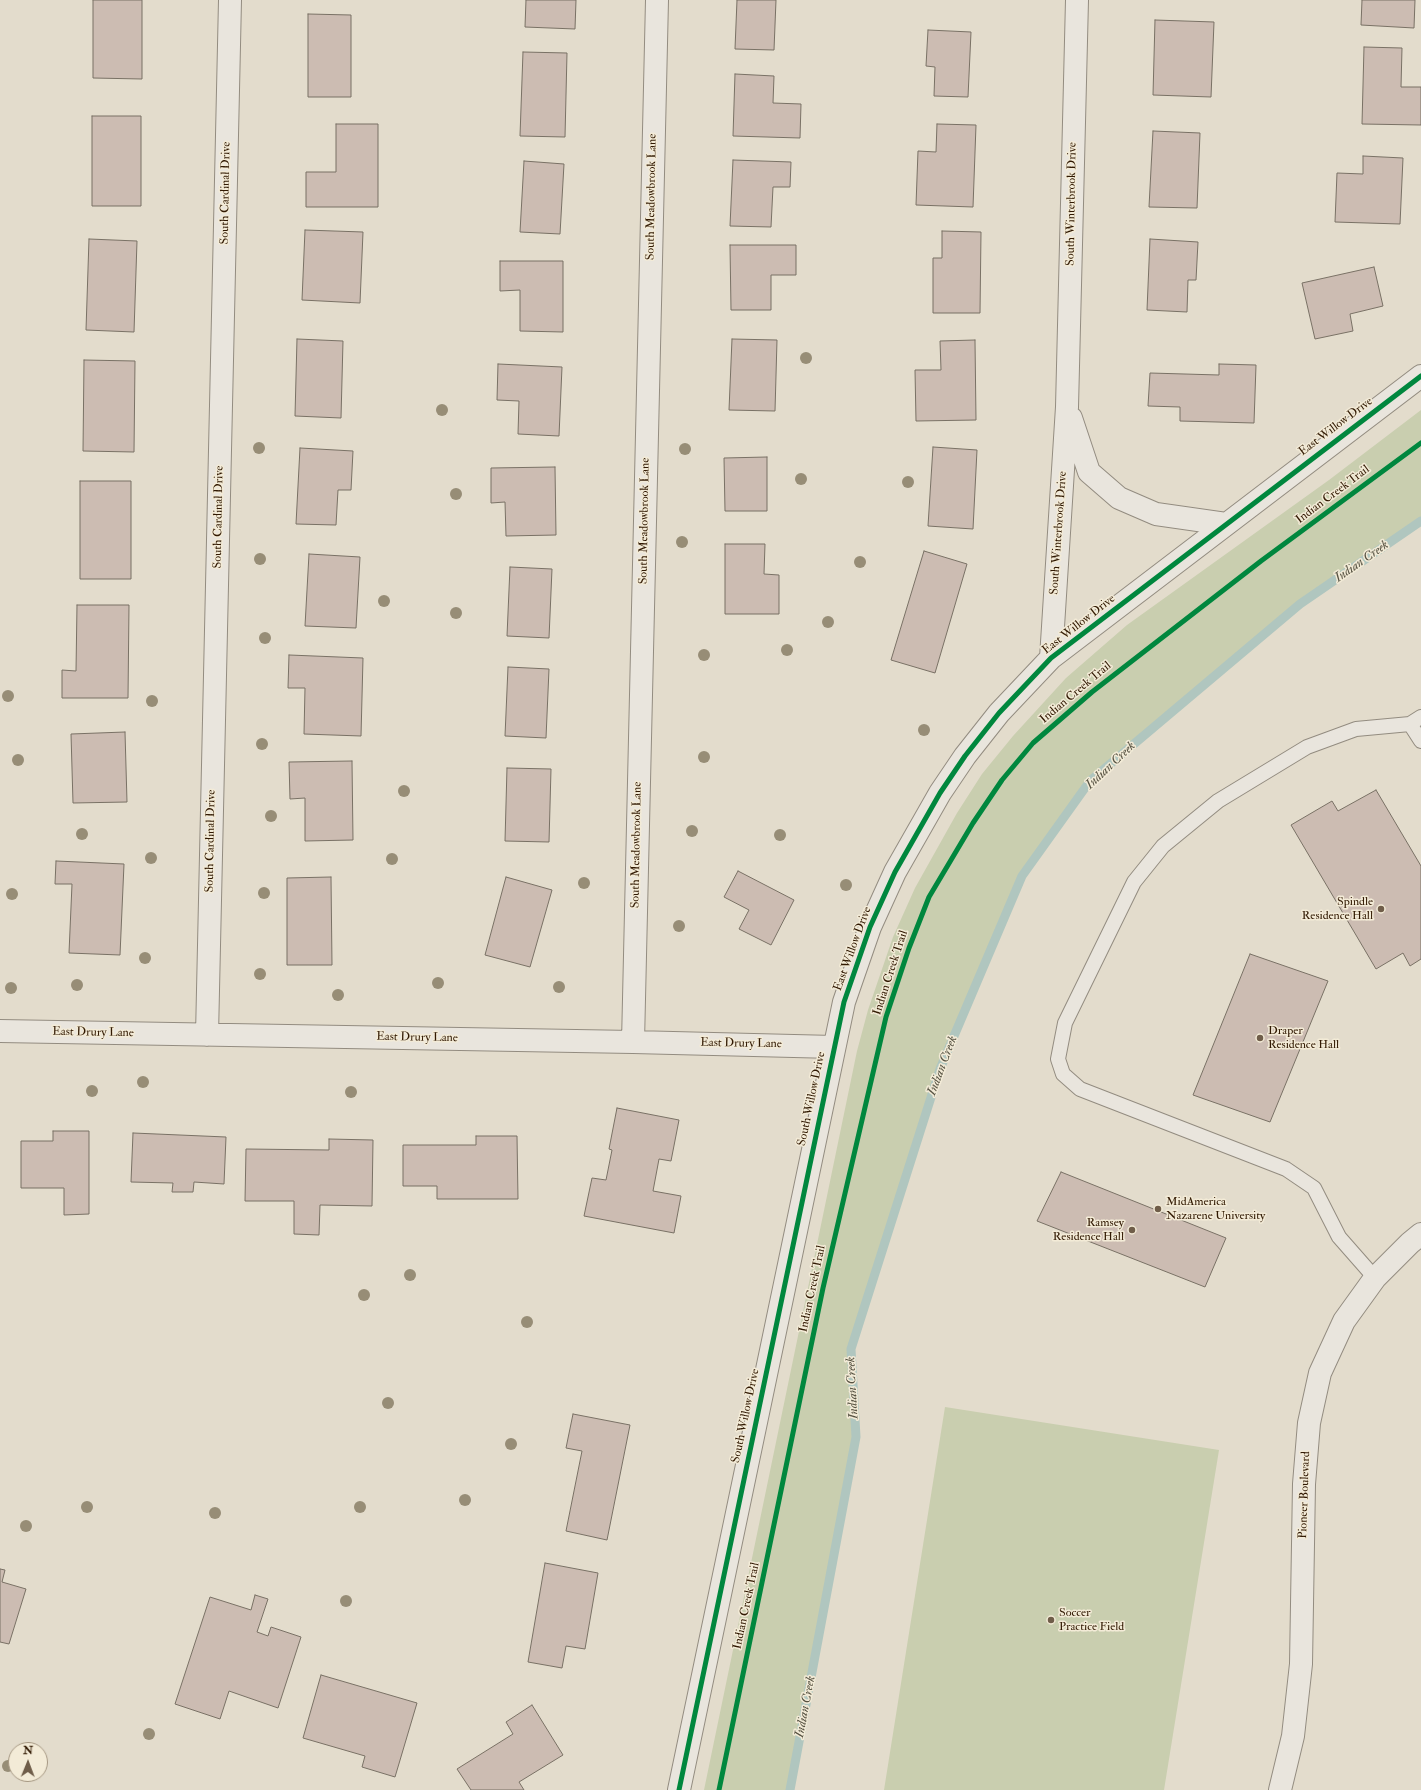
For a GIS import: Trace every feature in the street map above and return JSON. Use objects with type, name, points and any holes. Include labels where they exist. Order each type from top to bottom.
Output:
[{"type":"street","name":"South Cardinal Drive","points":[[207,1035],[230,0]]},
{"type":"street","name":"South Meadowbrook Lane","points":[[633,1042],[657,0]]},
{"type":"street","name":"South Winterbrook Drive","points":[[1051,658],[1067,407],[1077,0]]},
{"type":"street","name":"East Willow Drive","points":[[834,1047],[844,1002],[870,927],[895,872],[940,793],[965,756],[999,713],[1051,658],[1421,376]]},
{"type":"street","name":"South Winterbrook Drive","points":[[1067,407],[1089,472],[1119,498],[1156,514],[1226,524]]},
{"type":"street","name":"East Drury Lane","points":[[0,1031],[834,1047]]},
{"type":"street","name":"South Willow Drive","points":[[679,1790],[834,1047]]},
{"type":"street","name":"Pioneer Boulevard","points":[[1280,1790],[1293,1736],[1301,1664],[1304,1484],[1309,1423],[1320,1373],[1344,1321],[1375,1278],[1421,1234]]},
{"type":"lane","points":[[1375,1278],[1339,1237],[1314,1188],[1286,1169],[1080,1089],[1063,1074],[1058,1059],[1065,1023],[1134,882],[1163,846],[1218,801],[1307,747],[1356,729],[1415,721],[1421,741]]},
{"type":"green space","points":[[1421,410],[1421,521],[1300,604],[1090,781],[1022,876],[940,1069],[851,1349],[856,1437],[790,1790],[704,1790],[857,1051],[868,1010],[893,937],[915,888],[957,813],[982,774],[1013,736],[1066,678],[1127,625],[1329,480]]},
{"type":"green space","name":"Soccer Practice Field","points":[[945,1407],[1219,1450],[1164,1790],[884,1790]]},
{"type":"building","points":[[93,0],[142,0],[142,79],[93,78]]},
{"type":"building","points":[[526,0],[576,0],[575,29],[525,27]]},
{"type":"building","points":[[737,0],[776,0],[774,50],[735,49]]},
{"type":"building","points":[[1362,0],[1415,0],[1414,28],[1361,25]]},
{"type":"building","points":[[308,14],[351,15],[351,97],[308,97]]},
{"type":"building","points":[[1155,20],[1214,22],[1211,97],[1153,95]]},
{"type":"building","points":[[928,30],[971,32],[968,97],[934,96],[935,67],[926,66]]},
{"type":"building","points":[[1364,47],[1402,48],[1401,87],[1421,87],[1421,125],[1362,124]]},
{"type":"building","points":[[523,52],[567,53],[565,137],[520,136]]},
{"type":"building","points":[[735,74],[774,76],[773,103],[801,104],[800,138],[733,136]]},
{"type":"building","points":[[92,116],[141,116],[141,206],[92,206]]},
{"type":"building","points":[[336,124],[378,124],[378,207],[306,207],[306,172],[336,172]]},
{"type":"building","points":[[937,124],[976,125],[973,207],[916,205],[918,151],[936,152]]},
{"type":"building","points":[[1153,131],[1200,133],[1197,208],[1149,207]]},
{"type":"building","points":[[1363,156],[1403,158],[1400,224],[1335,222],[1337,173],[1363,174]]},
{"type":"building","points":[[733,160],[791,162],[790,187],[773,187],[771,227],[730,226]]},
{"type":"building","points":[[524,161],[564,164],[560,234],[520,232]]},
{"type":"building","points":[[305,230],[363,232],[360,303],[302,300]]},
{"type":"building","points":[[942,231],[981,232],[980,313],[933,313],[933,258],[942,258]]},
{"type":"building","points":[[89,239],[137,241],[134,332],[86,330]]},
{"type":"building","points":[[1150,239],[1198,242],[1196,280],[1188,280],[1187,312],[1147,310]]},
{"type":"building","points":[[730,245],[796,245],[796,275],[771,275],[771,310],[731,310]]},
{"type":"building","points":[[500,261],[563,261],[563,332],[520,331],[520,290],[500,291]]},
{"type":"building","points":[[1374,267],[1383,306],[1350,314],[1353,331],[1315,339],[1302,283]]},
{"type":"building","points":[[297,339],[343,341],[341,418],[295,416]]},
{"type":"building","points":[[732,339],[777,340],[775,411],[729,410]]},
{"type":"building","points":[[975,340],[976,420],[916,421],[915,370],[941,370],[940,341]]},
{"type":"building","points":[[84,360],[135,361],[134,452],[83,451]]},
{"type":"building","points":[[498,364],[562,367],[559,436],[518,434],[519,401],[497,400]]},
{"type":"building","points":[[1219,364],[1256,365],[1254,423],[1180,421],[1180,407],[1148,406],[1150,373],[1219,375]]},
{"type":"building","points":[[933,447],[977,450],[973,529],[928,526]]},
{"type":"building","points":[[300,448],[353,451],[351,490],[338,490],[336,525],[296,524]]},
{"type":"building","points":[[767,457],[767,511],[725,511],[724,458]]},
{"type":"building","points":[[555,467],[556,535],[506,536],[505,502],[491,503],[491,468]]},
{"type":"building","points":[[80,481],[131,481],[131,579],[80,579]]},
{"type":"building","points":[[725,544],[765,544],[764,574],[779,575],[779,614],[725,614]]},
{"type":"building","points":[[924,551],[967,564],[935,673],[891,660]]},
{"type":"building","points":[[309,554],[360,557],[356,628],[305,626]]},
{"type":"building","points":[[510,567],[552,569],[549,638],[507,636]]},
{"type":"building","points":[[77,605],[129,605],[128,698],[62,698],[62,670],[76,671]]},
{"type":"building","points":[[289,655],[363,658],[361,736],[304,734],[305,688],[288,688]]},
{"type":"building","points":[[508,667],[549,669],[546,738],[505,736]]},
{"type":"building","points":[[125,732],[127,802],[73,803],[71,734]]},
{"type":"building","points":[[352,761],[353,840],[305,841],[305,798],[290,799],[289,762]]},
{"type":"building","points":[[507,768],[551,769],[549,842],[505,841]]},
{"type":"building","name":"Spindle Residence Hall","points":[[1376,790],[1421,866],[1421,959],[1410,966],[1403,953],[1376,969],[1291,825],[1332,801],[1338,811]]},
{"type":"building","points":[[56,861],[124,864],[120,955],[69,953],[72,884],[55,884]]},
{"type":"building","points":[[738,871],[794,900],[771,945],[739,929],[749,910],[724,897]]},
{"type":"building","points":[[331,877],[332,965],[287,965],[287,878]]},
{"type":"building","points":[[506,877],[552,890],[530,967],[485,955]]},
{"type":"building","name":"Draper Residence Hall","points":[[1250,954],[1328,981],[1270,1122],[1193,1095]]},
{"type":"building","points":[[617,1108],[679,1120],[671,1161],[659,1159],[653,1191],[681,1196],[674,1233],[584,1216],[592,1178],[606,1180],[612,1150],[609,1149]]},
{"type":"building","points":[[53,1131],[89,1131],[89,1214],[64,1215],[64,1188],[21,1188],[21,1141],[53,1141]]},
{"type":"building","points":[[133,1133],[226,1137],[224,1184],[194,1182],[193,1192],[172,1192],[173,1183],[131,1182]]},
{"type":"building","points":[[476,1136],[517,1136],[518,1199],[437,1199],[437,1186],[403,1186],[403,1145],[476,1145]]},
{"type":"building","points":[[329,1139],[373,1140],[372,1206],[320,1205],[319,1235],[294,1234],[294,1201],[245,1201],[246,1149],[329,1150]]},
{"type":"building","name":"Ramsey Residence Hall","points":[[1061,1172],[1226,1238],[1205,1287],[1037,1221]]},
{"type":"building","points":[[573,1414],[630,1425],[607,1540],[566,1531],[582,1451],[566,1448]]},
{"type":"building","points":[[545,1563],[598,1573],[585,1649],[566,1646],[562,1668],[528,1662]]},
{"type":"building","points":[[0,1569],[5,1570],[2,1582],[26,1589],[9,1644],[0,1642]]},
{"type":"building","points":[[255,1595],[268,1599],[257,1632],[268,1636],[271,1627],[301,1637],[278,1708],[229,1691],[220,1719],[175,1704],[210,1597],[251,1610]]},
{"type":"building","points":[[321,1675],[417,1703],[395,1777],[362,1767],[365,1756],[303,1738]]},
{"type":"building","points":[[532,1705],[563,1755],[519,1782],[524,1790],[471,1790],[457,1769],[513,1734],[506,1722]]},
{"type":"waterway","name":"Indian Creek","points":[[790,1790],[856,1437],[851,1349],[940,1069],[1022,876],[1090,781],[1300,604],[1421,521]]},
{"type":"cycle path","points":[[679,1790],[844,1002],[870,927],[895,872],[940,793],[965,756],[999,713],[1051,658],[1421,376]]},
{"type":"cycle path","name":"Indian Creek Trail","points":[[719,1790],[823,1288],[886,1017],[909,948],[929,897],[973,823],[1002,780],[1033,743],[1092,692],[1261,561],[1421,443]]},
{"type":"place","name":"Spindle Residence Hall","points":[[1381,909]]},
{"type":"place","name":"Draper Residence Hall","points":[[1260,1038]]},
{"type":"place","name":"MidAmerica Nazarene University","points":[[1158,1209]]},
{"type":"place","name":"Ramsey Residence Hall","points":[[1132,1230]]},
{"type":"place","name":"Soccer Practice Field","points":[[1051,1620]]}]
